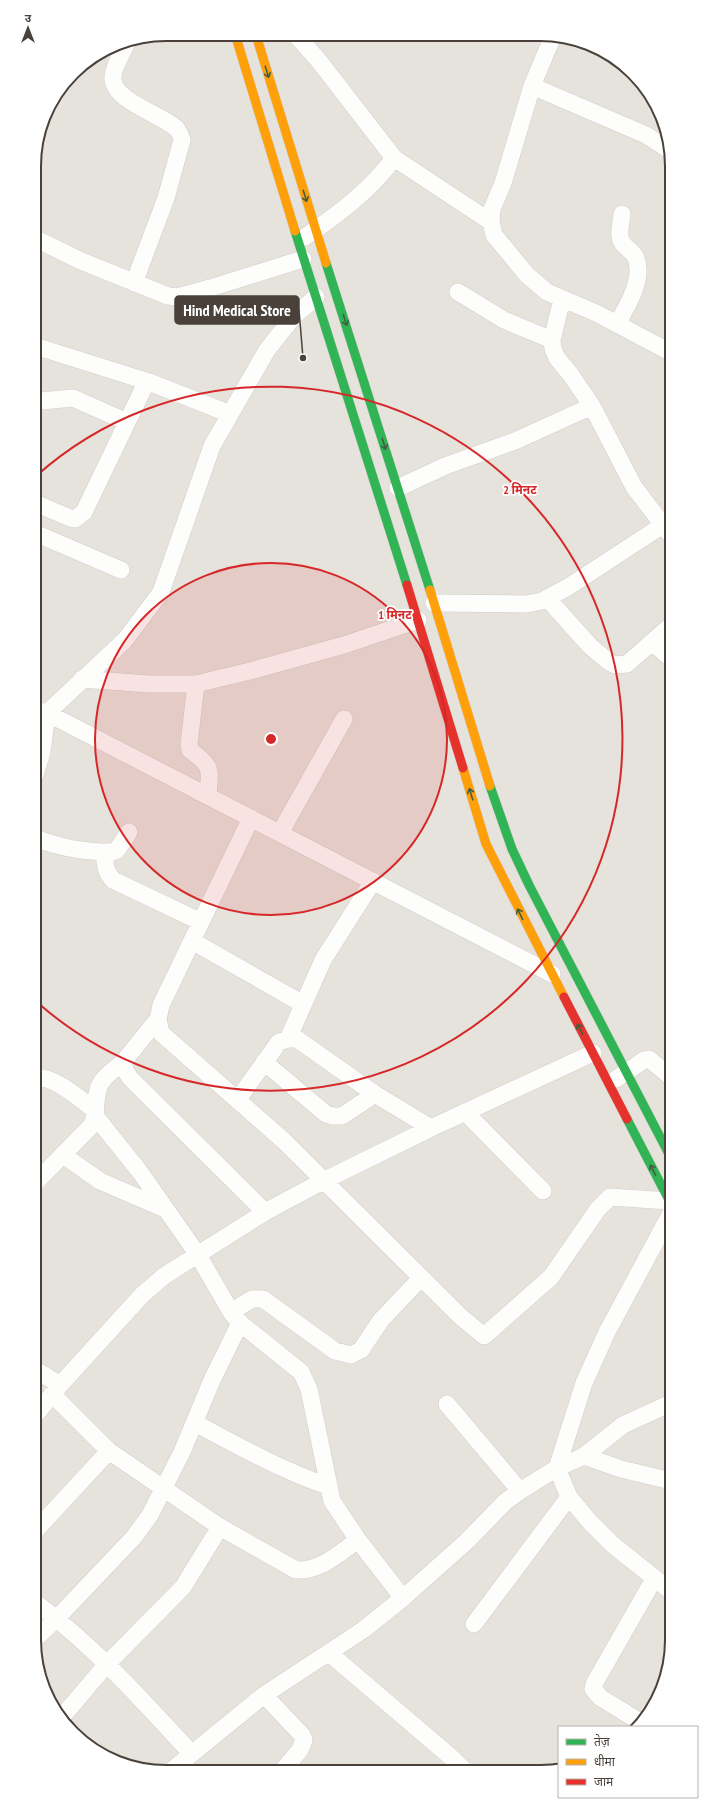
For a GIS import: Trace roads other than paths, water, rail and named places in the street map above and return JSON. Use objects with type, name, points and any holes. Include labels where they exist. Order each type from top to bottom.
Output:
[{"type":"street","points":[[237,41],[298,242],[418,620],[486,844],[665,1194]]},
{"type":"street","points":[[258,41],[315,230],[398,488],[494,801],[512,849],[529,885],[665,1147]]},
{"type":"street","points":[[301,41],[319,61],[394,158],[491,222]]},
{"type":"street","points":[[551,42],[532,86],[503,183],[492,209],[491,222],[494,235],[527,275],[547,292],[596,313],[665,349]]},
{"type":"street","points":[[124,48],[113,76],[116,89],[139,107],[176,128],[181,134],[182,140],[166,198],[134,283]]},
{"type":"street","points":[[532,86],[646,135],[663,146]]},
{"type":"street","points":[[298,242],[329,221],[381,176],[394,158]]},
{"type":"street","points":[[617,324],[634,294],[637,270],[634,254],[621,242],[619,236],[622,214]]},
{"type":"street","points":[[41,241],[79,260],[134,283],[168,296],[177,297],[304,259]]},
{"type":"street","points":[[458,292],[504,320],[552,340]]},
{"type":"street","points":[[41,711],[82,680],[125,640],[161,592],[212,446],[267,350],[294,316],[316,297]]},
{"type":"street","points":[[562,299],[552,340],[553,349],[557,358],[571,375],[592,406],[634,487],[665,529]]},
{"type":"street","points":[[41,348],[150,382],[230,414]]},
{"type":"street","points":[[41,506],[70,518],[75,519],[81,516],[145,385],[150,382]]},
{"type":"street","points":[[41,401],[73,398],[127,422]]},
{"type":"street","points":[[398,488],[445,466],[515,441],[592,406]]},
{"type":"street","points":[[434,603],[526,604],[542,601],[665,531]]},
{"type":"street","points":[[41,537],[121,570]]},
{"type":"street","points":[[547,598],[579,634],[609,662],[622,666],[627,664],[665,630]]},
{"type":"street","points":[[82,680],[149,684],[196,684],[344,645],[418,620]]},
{"type":"street","points":[[652,642],[665,654]]},
{"type":"street","points":[[196,684],[189,744],[190,750],[206,762],[209,767],[210,774],[208,796]]},
{"type":"street","points":[[41,711],[552,974]]},
{"type":"street","points":[[41,711],[41,755]]},
{"type":"street","points":[[280,833],[344,719]]},
{"type":"street","points":[[251,818],[161,1005],[158,1019],[161,1033],[238,1099],[284,1141],[461,1317],[484,1336],[551,1277],[598,1209],[610,1197],[665,1205]]},
{"type":"street","points":[[41,840],[71,850],[104,852],[117,850],[129,832]]},
{"type":"street","points":[[104,852],[106,871],[113,880],[201,922]]},
{"type":"street","points":[[288,1039],[322,960],[373,881]]},
{"type":"street","points":[[192,940],[303,1004]]},
{"type":"street","points":[[41,1172],[64,1155],[92,1126],[96,1114],[99,1087],[102,1080],[124,1061],[158,1019]]},
{"type":"street","points":[[238,1099],[279,1042],[288,1039],[297,1040],[375,1094],[431,1128]]},
{"type":"street","points":[[41,1408],[142,1295],[164,1276],[265,1212],[323,1181],[431,1128],[593,1053]]},
{"type":"street","points":[[609,1083],[644,1060],[649,1059],[665,1072]]},
{"type":"street","points":[[124,1061],[124,1068],[130,1078],[265,1212]]},
{"type":"street","points":[[264,1062],[326,1114],[342,1116],[375,1094]]},
{"type":"street","points":[[41,1078],[46,1079],[66,1088],[96,1114],[140,1172],[198,1255],[236,1318],[301,1372],[309,1389],[332,1501],[358,1540],[403,1598]]},
{"type":"street","points":[[465,1112],[543,1191]]},
{"type":"street","points":[[64,1155],[100,1181],[165,1209]]},
{"type":"street","points":[[665,1218],[607,1332],[584,1383],[557,1468],[569,1497],[612,1545],[665,1587]]},
{"type":"street","points":[[41,1632],[57,1618],[134,1537],[150,1515],[164,1490],[195,1423],[222,1358],[236,1318],[252,1300],[263,1300],[335,1351],[351,1355],[361,1350],[381,1320],[422,1278]]},
{"type":"street","points":[[41,1375],[109,1451],[220,1527],[296,1570],[306,1570],[323,1565],[358,1540]]},
{"type":"street","points":[[447,1404],[520,1491]]},
{"type":"street","points":[[178,1765],[264,1695],[363,1630],[403,1598],[467,1540],[505,1502],[557,1468],[584,1456],[623,1425],[665,1406]]},
{"type":"street","points":[[195,1423],[258,1457],[298,1476],[328,1486]]},
{"type":"street","points":[[41,1525],[109,1451]]},
{"type":"street","points":[[584,1456],[621,1469],[665,1479]]},
{"type":"street","points":[[474,1624],[569,1497]]},
{"type":"street","points":[[65,1713],[107,1664],[183,1587],[220,1527]]},
{"type":"street","points":[[636,1719],[601,1698],[593,1689],[594,1684],[654,1579]]},
{"type":"street","points":[[41,1607],[57,1618],[107,1664],[191,1753]]},
{"type":"street","points":[[329,1653],[459,1765]]},
{"type":"street","points":[[264,1695],[302,1735],[304,1740],[300,1750],[288,1765]]},
{"type":"place","name":"Hind Medical Store","points":[[303,358]]}]
